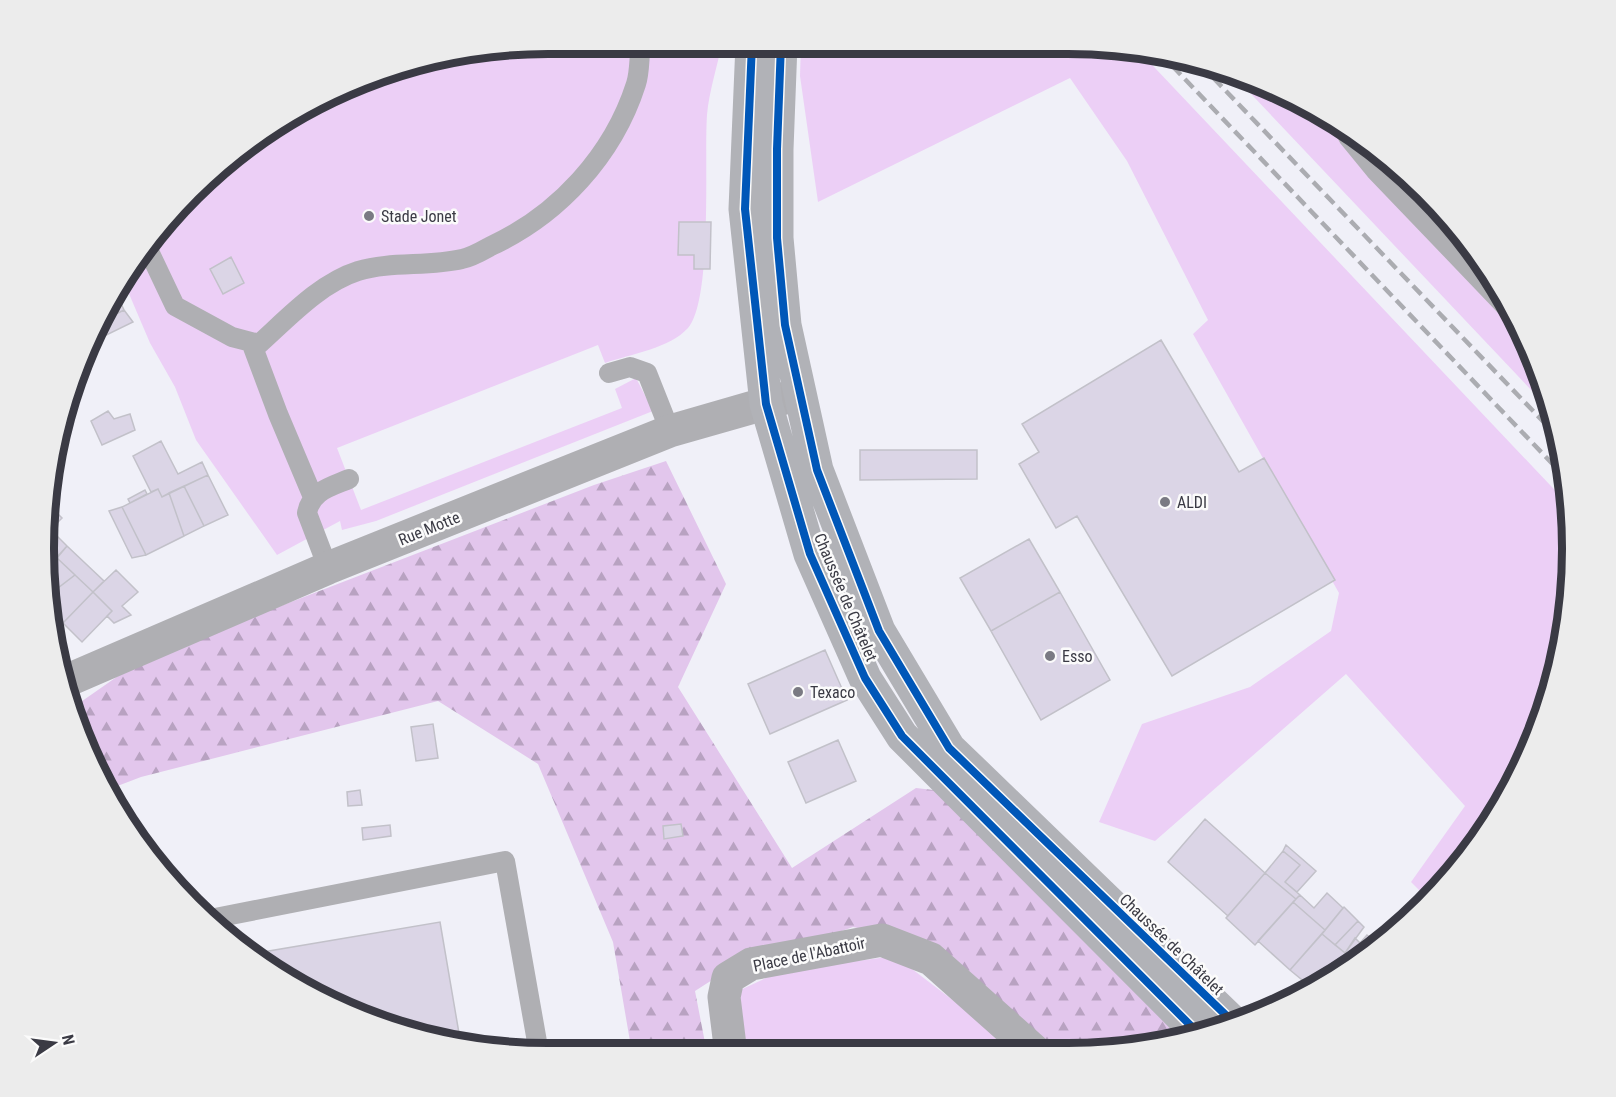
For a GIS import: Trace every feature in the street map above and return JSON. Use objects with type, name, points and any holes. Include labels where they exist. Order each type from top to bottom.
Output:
[{"type":"main road","name":"Chaussée de Châtelet","points":[[752,54],[744,209],[766,404],[810,554],[866,678],[902,736],[1192,1027]]},
{"type":"main road","name":"Chaussée de Châtelet","points":[[782,54],[777,149],[777,238],[785,325],[817,470],[879,631],[949,748],[1227,1017]]},
{"type":"street","name":"Rue Motte","points":[[72,679],[328,568],[670,431],[799,394]]},
{"type":"street","name":"Place de l'Abattoir","points":[[730,1043],[723,998],[728,978],[751,964],[882,940],[931,959],[1027,1043]]},
{"type":"lane","points":[[151,255],[175,306],[232,337],[259,344],[310,299],[358,271],[427,265],[465,258],[516,235],[544,216],[588,171],[610,141],[636,83],[640,54]]},
{"type":"lane","points":[[1357,148],[1375,170],[1487,287]]},
{"type":"lane","points":[[251,342],[313,497]]},
{"type":"lane","points":[[609,373],[630,367],[647,373],[670,431]]},
{"type":"lane","points":[[328,568],[307,513],[313,497],[349,479]]},
{"type":"lane","points":[[219,917],[505,861],[537,1043]]},
{"type":"shaded area","points":[[548,54],[720,54],[707,115],[706,227],[701,289],[696,312],[688,328],[671,341],[650,350],[605,363],[598,345],[337,448],[361,510],[622,408],[615,389],[636,378],[653,411],[376,521],[342,530],[340,521],[277,555],[196,440],[175,387],[150,343],[127,290],[156,247],[199,199],[247,156],[301,120],[330,105],[390,80],[484,58]]},
{"type":"shaded area","points":[[801,54],[1067,54],[1100,55],[1149,61],[1559,494],[1562,548],[1558,613],[1536,707],[1496,796],[1460,850],[1422,893],[1411,882],[1465,806],[1346,674],[1155,841],[1099,822],[1142,724],[1250,687],[1331,631],[1339,593],[1193,334],[1208,320],[1127,161],[1070,78],[818,202],[800,76]]},
{"type":"shaded area","points":[[1245,87],[1286,105],[1342,137],[1394,177],[1439,222],[1460,247],[1496,301],[1524,359],[1538,397]]},
{"type":"shaded area","points":[[895,956],[1009,1043],[744,1043],[736,992],[781,971]]},
{"type":"green space","points":[[666,461],[726,584],[678,687],[792,868],[916,788],[959,793],[1178,1030],[1132,1039],[1043,1043],[927,942],[853,927],[723,973],[695,991],[705,1043],[630,1043],[613,942],[538,764],[438,701],[141,777],[115,787],[92,738],[79,703],[141,660],[594,485]]},
{"type":"building","points":[[679,222],[711,222],[710,269],[694,269],[694,255],[678,255]]},
{"type":"building","points":[[231,257],[244,283],[223,294],[210,269]]},
{"type":"building","points":[[120,301],[124,310],[112,316]]},
{"type":"building","points":[[124,310],[133,322],[102,337],[105,330],[112,316]]},
{"type":"building","name":"ALDI","points":[[1161,340],[1239,472],[1264,458],[1335,580],[1172,676],[1077,516],[1056,528],[1019,464],[1039,452],[1022,424]]},
{"type":"building","points":[[108,411],[114,419],[130,414],[135,430],[102,445],[91,421]]},
{"type":"building","points":[[161,441],[178,474],[202,462],[208,475],[162,497],[158,489],[151,492],[133,456]]},
{"type":"building","points":[[860,450],[977,450],[977,479],[860,480]]},
{"type":"building","points":[[208,475],[228,515],[204,526],[184,486]]},
{"type":"building","points":[[184,486],[204,526],[184,536],[169,493]]},
{"type":"building","points":[[158,489],[162,497],[169,493],[184,536],[146,555],[122,507]]},
{"type":"building","points":[[145,490],[147,494],[130,503],[128,499]]},
{"type":"building","points":[[122,507],[146,555],[132,558],[109,511]]},
{"type":"building","points":[[55,511],[62,518],[55,525]]},
{"type":"building","points":[[54,533],[67,546],[57,557],[54,554]]},
{"type":"building","points":[[1029,539],[1060,592],[991,631],[960,578]]},
{"type":"building","points":[[67,546],[104,581],[93,592],[57,558]]},
{"type":"building","points":[[57,558],[75,575],[56,590],[55,581],[54,561]]},
{"type":"building","points":[[116,570],[138,592],[122,606],[131,615],[114,623],[107,616],[112,611],[93,592]]},
{"type":"building","points":[[75,575],[93,592],[63,623],[59,619],[56,590]]},
{"type":"building","points":[[93,592],[112,611],[82,642],[63,623]]},
{"type":"building","name":"Esso","points":[[1060,592],[1110,680],[1041,720],[991,631]]},
{"type":"building","name":"Texaco","points":[[825,650],[847,700],[770,734],[748,684]]},
{"type":"building","points":[[433,724],[438,758],[416,761],[411,727]]},
{"type":"building","points":[[838,740],[856,781],[806,803],[788,762]]},
{"type":"building","points":[[360,790],[362,805],[348,806],[347,792]]},
{"type":"building","points":[[1205,819],[1265,873],[1228,916],[1168,862]]},
{"type":"building","points":[[681,824],[683,836],[664,839],[663,826]]},
{"type":"building","points":[[390,825],[391,836],[363,840],[362,828]]},
{"type":"building","points":[[1286,845],[1316,871],[1297,892],[1285,882],[1300,865],[1283,851]]},
{"type":"building","points":[[1283,851],[1300,865],[1285,882],[1300,895],[1296,899],[1265,873]]},
{"type":"building","points":[[1265,873],[1296,899],[1255,945],[1226,918]]},
{"type":"building","points":[[1327,893],[1343,908],[1325,930],[1293,902],[1300,895],[1314,908]]},
{"type":"building","points":[[1293,902],[1325,930],[1290,970],[1258,941]]},
{"type":"building","points":[[1344,907],[1358,921],[1335,945],[1322,934]]},
{"type":"building","points":[[1358,921],[1364,927],[1345,953],[1335,945]]},
{"type":"building","points":[[440,922],[459,1034],[390,1017],[359,1005],[301,977],[263,952]]},
{"type":"building","points":[[1322,934],[1345,953],[1346,957],[1305,982],[1290,970]]},
{"type":"building","points":[[1367,935],[1372,939],[1347,956],[1345,953],[1355,938],[1360,943]]},
{"type":"railway","points":[[1172,66],[1555,466]]},
{"type":"railway","points":[[1211,76],[1546,424]]},
{"type":"cycle path","points":[[752,54],[745,209],[766,404],[810,554],[865,678],[902,736],[1192,1027]]},
{"type":"cycle path","points":[[781,54],[777,238],[785,325],[817,470],[879,631],[949,748],[1227,1017]]},
{"type":"place","name":"Stade Jonet","points":[[369,216]]},
{"type":"place","name":"ALDI","points":[[1165,502]]},
{"type":"place","name":"Esso","points":[[1050,656]]},
{"type":"place","name":"Texaco","points":[[798,692]]}]
